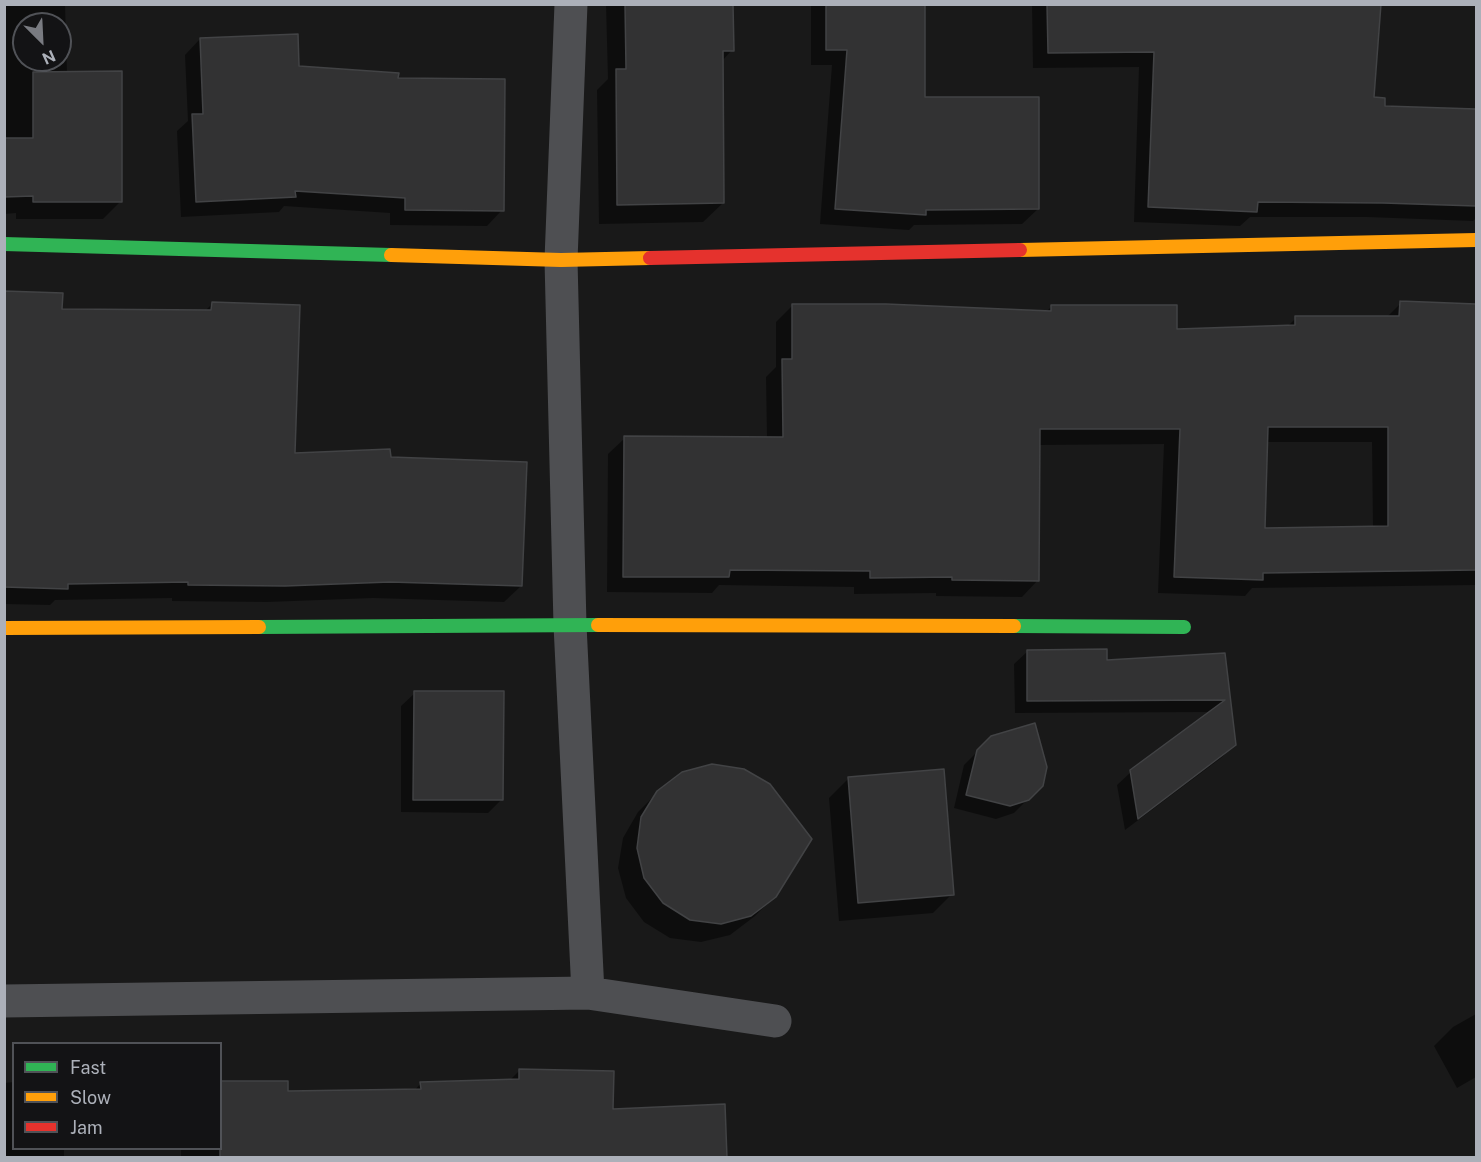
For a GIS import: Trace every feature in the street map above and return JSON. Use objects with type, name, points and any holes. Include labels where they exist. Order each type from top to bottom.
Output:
[{"type":"street","points":[[571,4],[561,260],[570,625],[588,993]]},
{"type":"street","points":[[4,244],[561,260],[1476,240]]},
{"type":"street","points":[[4,628],[570,625],[1184,627]]},
{"type":"street","points":[[4,1001],[588,993],[775,1021]]},
{"type":"building","points":[[625,4],[733,4],[734,51],[723,51],[724,203],[617,205],[616,69],[626,69]]},
{"type":"building","points":[[826,4],[925,4],[925,97],[1039,97],[1039,209],[926,210],[926,215],[835,209],[847,50],[826,50]]},
{"type":"building","points":[[1047,4],[1381,4],[1374,97],[1385,98],[1385,106],[1476,109],[1476,206],[1258,202],[1257,212],[1148,207],[1154,52],[1048,53]]},
{"type":"building","points":[[298,34],[299,66],[399,73],[398,78],[505,79],[504,211],[405,210],[405,198],[295,191],[296,197],[196,202],[192,114],[203,114],[200,38]]},
{"type":"building","points":[[122,71],[122,202],[33,202],[33,196],[4,197],[4,138],[33,138],[33,72]]},
{"type":"building","points":[[4,291],[63,293],[62,309],[211,310],[212,302],[300,305],[295,453],[390,449],[391,457],[527,462],[522,586],[390,582],[285,586],[188,585],[188,582],[68,584],[68,589],[4,587]]},
{"type":"building","points":[[1400,301],[1476,304],[1476,570],[1263,573],[1263,580],[1174,577],[1180,429],[1040,429],[1039,581],[952,580],[952,577],[870,578],[870,571],[730,570],[729,577],[623,577],[624,436],[783,437],[782,359],[792,359],[792,304],[886,304],[1051,311],[1051,305],[1177,305],[1177,329],[1295,325],[1295,316],[1399,316]],"holes":[[[1268,427],[1388,427],[1388,526],[1265,528]]]},
{"type":"building","points":[[1107,649],[1107,660],[1225,653],[1236,745],[1138,819],[1130,770],[1225,700],[1027,701],[1027,650]]},
{"type":"building","points":[[414,691],[504,691],[503,800],[413,800]]},
{"type":"building","points":[[1035,723],[1047,767],[1043,786],[1029,800],[1010,806],[966,795],[977,750],[991,736]]},
{"type":"building","points":[[712,764],[744,769],[770,784],[812,839],[776,897],[751,916],[721,924],[690,920],[663,903],[644,878],[637,848],[641,817],[657,791],[682,772]]},
{"type":"building","points":[[944,769],[954,895],[858,903],[848,777]]},
{"type":"building","points":[[519,1069],[614,1071],[613,1109],[725,1104],[727,1158],[220,1158],[222,1081],[288,1081],[288,1091],[421,1089],[420,1082],[519,1079]]},
{"type":"traffic: fast","points":[[4,244],[391,255]]},
{"type":"traffic: fast","points":[[259,627],[598,625]]},
{"type":"traffic: fast","points":[[1014,626],[1184,627]]},
{"type":"traffic: slow","points":[[1020,250],[1476,240]]},
{"type":"traffic: slow","points":[[391,255],[561,260],[650,258]]},
{"type":"traffic: slow","points":[[598,625],[1014,626]]},
{"type":"traffic: slow","points":[[4,628],[259,627]]},
{"type":"traffic: jam","points":[[650,258],[1020,250]]}]
